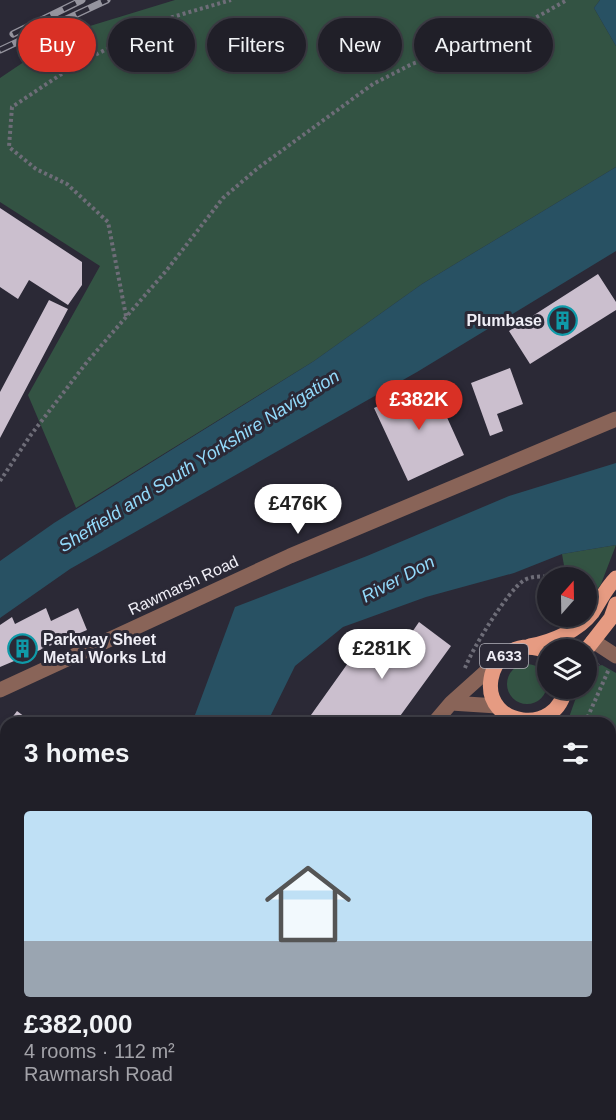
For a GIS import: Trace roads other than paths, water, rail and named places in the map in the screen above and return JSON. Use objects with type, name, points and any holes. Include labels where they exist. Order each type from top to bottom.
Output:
[{"type":"main road","name":"A633","points":[[503,715],[490,686],[493,670],[501,657],[516,649],[549,643],[572,630],[591,615],[616,578]]},
{"type":"main road","points":[[595,639],[611,618],[616,604]]},
{"type":"main road","name":"A633","points":[[516,649],[537,648]]},
{"type":"main road","points":[[553,716],[560,699]]},
{"type":"street","name":"Rawmarsh Road","points":[[0,690],[260,569],[616,419]]},
{"type":"street","points":[[597,648],[616,656]]},
{"type":"street","points":[[439,717],[501,657]]},
{"type":"street","points":[[451,703],[503,715]]},
{"type":"water","points":[[600,0],[616,0],[616,46],[594,8]]},
{"type":"water","name":"Sheffield and South Yorkshire Navigation","points":[[616,167],[616,251],[417,372],[70,569],[0,618],[0,561],[54,523],[314,361],[422,284]]},
{"type":"water","name":"River Don","points":[[616,463],[616,545],[562,554],[514,573],[426,597],[343,627],[295,666],[270,717],[194,717],[235,607],[367,556],[509,496]]},
{"type":"railway","points":[[13,34],[82,0]]},
{"type":"railway","points":[[0,50],[107,0]]},
{"type":"place","name":"Plumbase","points":[[563,320]]},
{"type":"place","name":"Parkway Sheet Metal Works Ltd","points":[[22,648]]}]
